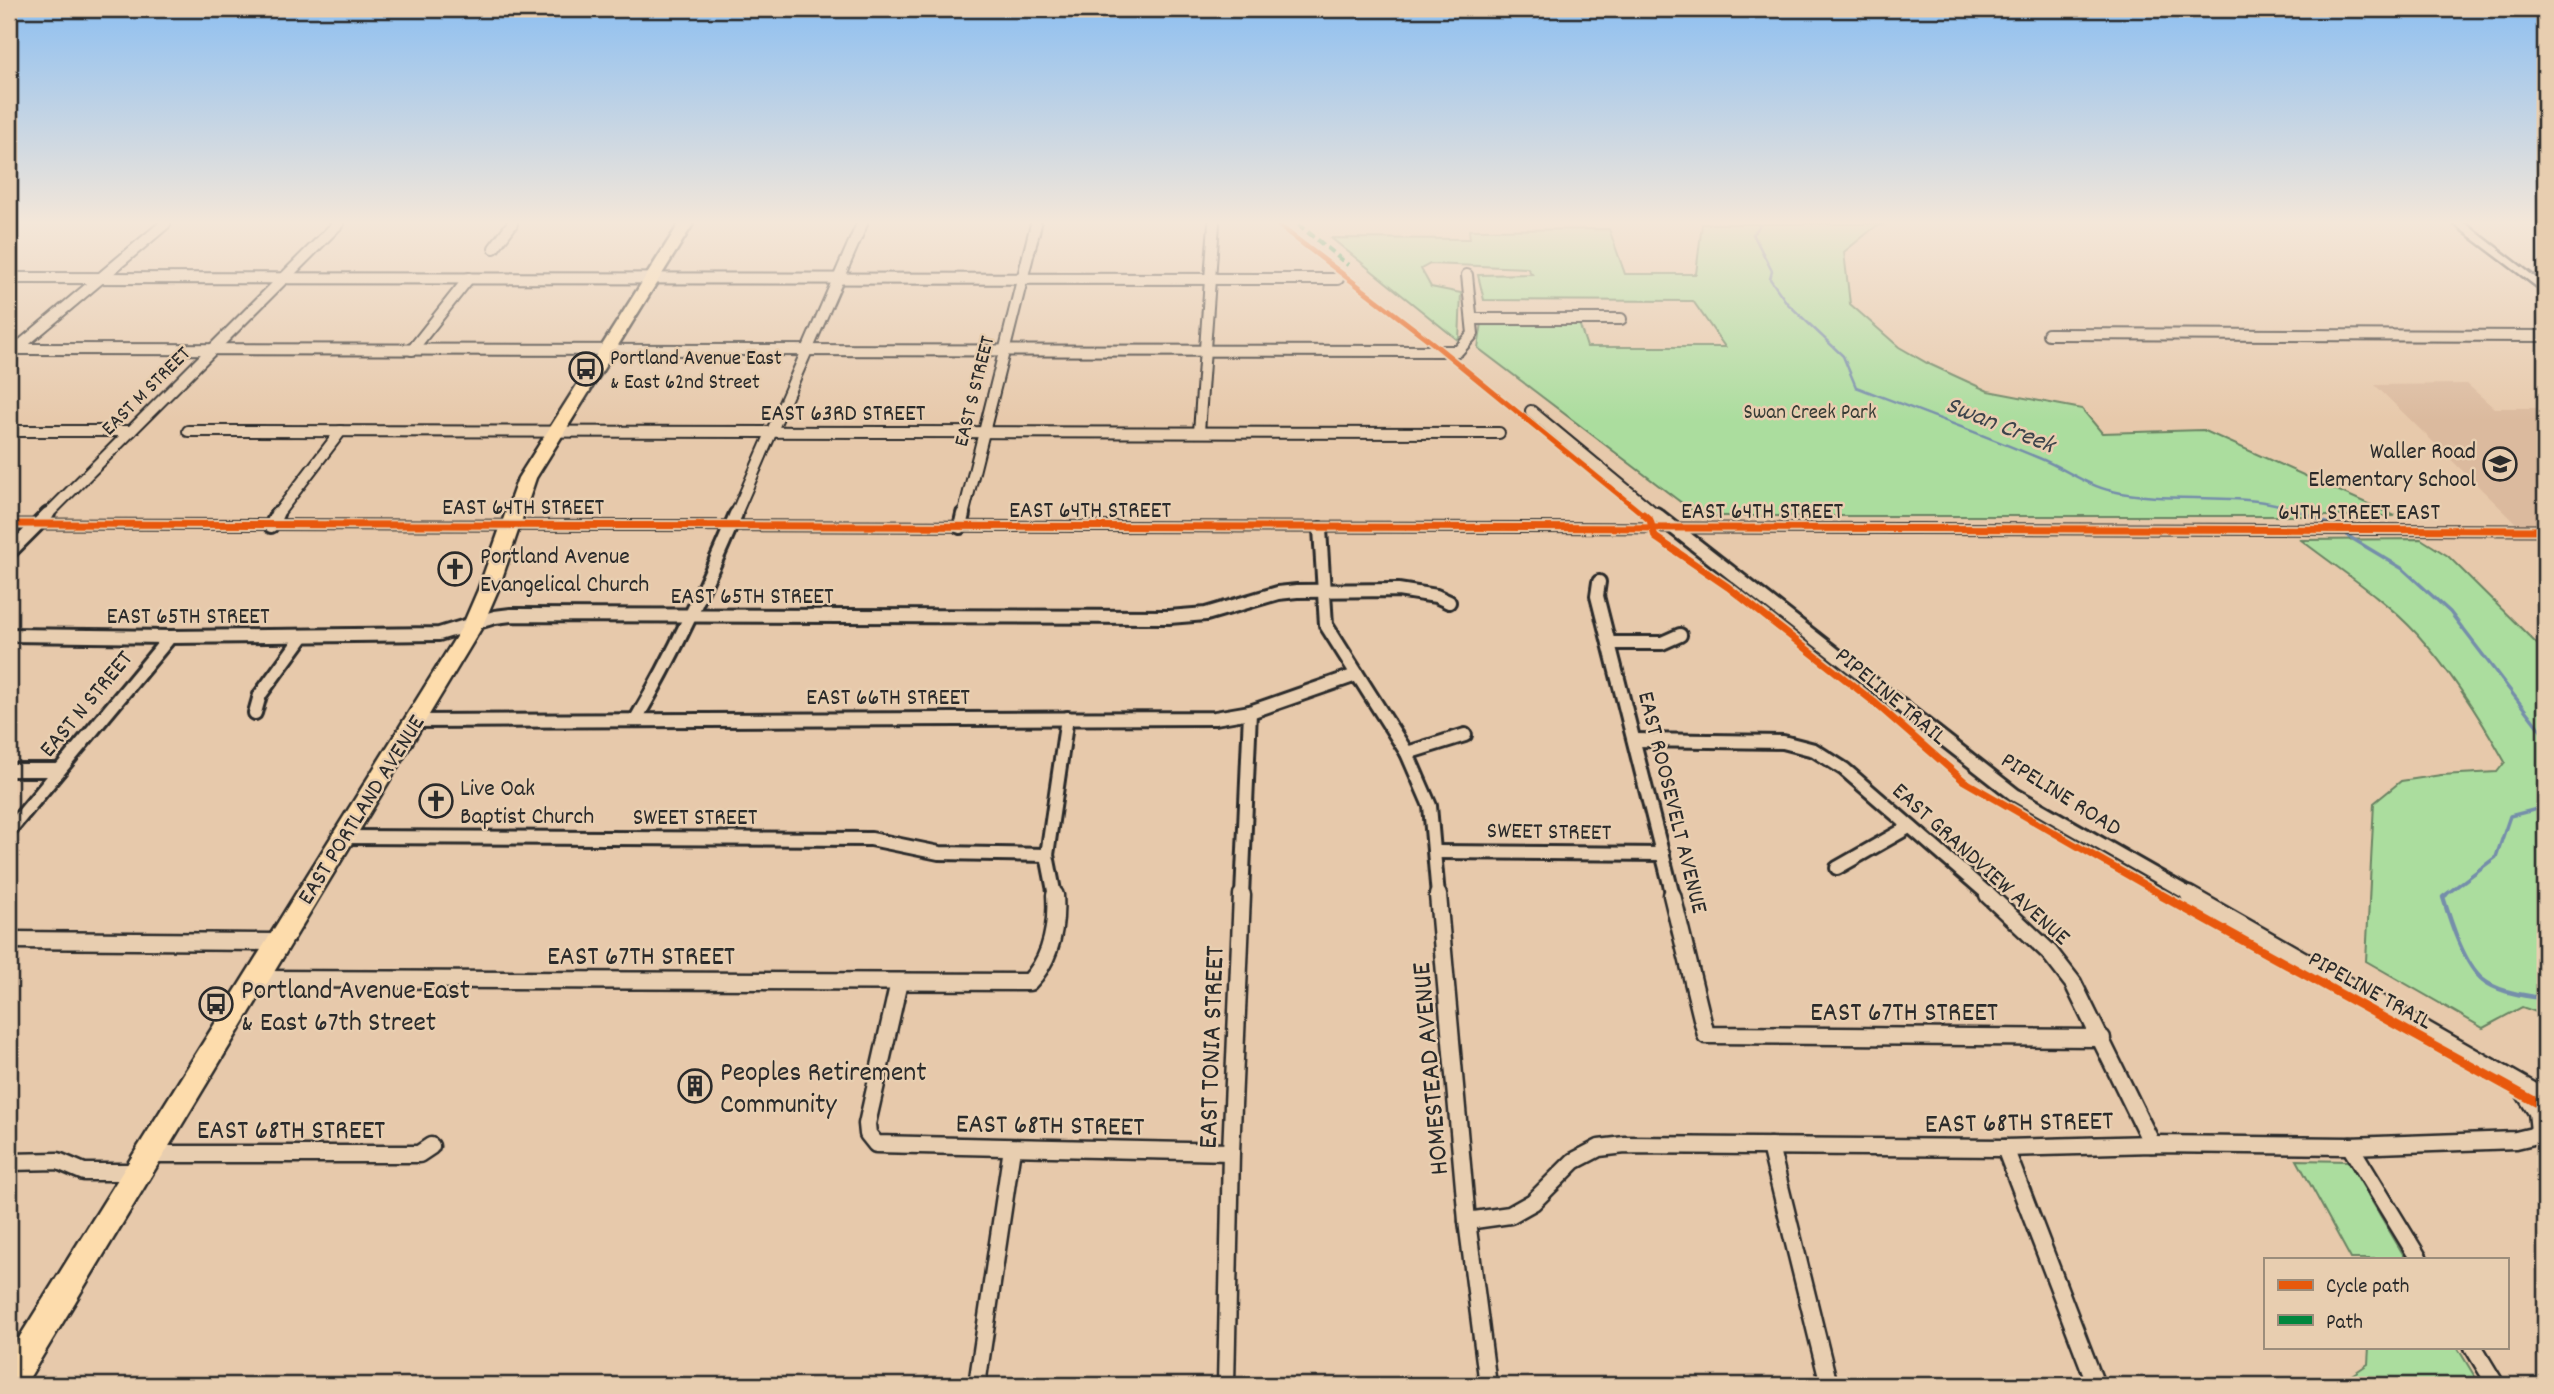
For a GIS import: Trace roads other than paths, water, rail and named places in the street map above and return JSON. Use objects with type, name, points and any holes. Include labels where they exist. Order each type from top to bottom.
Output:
[{"type":"main road","name":"EAST PORTLAND AVENUE","points":[[9,1382],[340,837],[472,627],[492,584],[509,525],[527,478],[646,289]]},
{"type":"street","points":[[11,351],[88,289]]},
{"type":"street","name":"EAST M STREET","points":[[9,553],[272,289]]},
{"type":"street","points":[[412,350],[460,289]]},
{"type":"street","points":[[636,719],[663,674],[692,616],[833,289]]},
{"type":"street","name":"EAST S STREET","points":[[960,527],[1020,289]]},
{"type":"street","points":[[1199,432],[1209,289]]},
{"type":"street","points":[[11,351],[1458,351],[1473,334],[1474,318],[1469,289]]},
{"type":"street","points":[[1474,318],[1621,319]]},
{"type":"street","points":[[2048,334],[2545,336]]},
{"type":"street","name":"PIPELINE ROAD","points":[[1531,411],[1674,529],[2015,795],[2545,1098]]},
{"type":"street","points":[[9,431],[131,431]]},
{"type":"street","name":"EAST 63RD STREET","points":[[188,431],[1499,433]]},
{"type":"street","points":[[271,526],[280,509],[341,431]]},
{"type":"street","name":"EAST 64TH STREET","points":[[9,524],[2172,530]]},
{"type":"street","name":"HOMESTEAD AVENUE","points":[[1320,529],[1326,625],[1407,753],[1430,806],[1467,1221],[1488,1385]]},
{"type":"street","name":"64TH STREET EAST","points":[[2172,530],[2545,530]]},
{"type":"street","name":"EAST ROOSEVELT AVENUE","points":[[1599,582],[1597,596],[1635,740],[1706,1035]]},
{"type":"street","name":"EAST 65TH STREET","points":[[9,635],[170,637],[439,634],[472,627],[495,617],[511,615],[1169,617],[1206,614],[1278,593],[1322,591],[1417,591],[1438,594],[1450,602]]},
{"type":"street","points":[[1609,643],[1662,643],[1680,635]]},
{"type":"street","points":[[255,713],[260,695],[303,636]]},
{"type":"street","name":"EAST N STREET","points":[[9,831],[170,637]]},
{"type":"street","name":"EAST 66TH STREET","points":[[414,722],[1215,718],[1250,712],[1356,675]]},
{"type":"street","name":"EAST TONIA STREET","points":[[1226,1385],[1231,1152],[1250,712]]},
{"type":"street","points":[[1029,982],[1040,974],[1048,955],[1057,898],[1054,874],[1047,855],[1067,718]]},
{"type":"street","points":[[1407,753],[1465,734]]},
{"type":"street","name":"EAST GRANDVIEW AVENUE","points":[[1635,740],[1783,742],[1814,750],[1844,769],[2020,923],[2049,952],[2073,983],[2102,1038],[2151,1144]]},
{"type":"street","points":[[9,770],[59,770]]},
{"type":"street","points":[[1837,868],[1909,827]]},
{"type":"street","name":"SWEET STREET","points":[[340,837],[871,839],[894,841],[923,852],[1047,855]]},
{"type":"street","name":"SWEET STREET","points":[[1436,852],[1663,854]]},
{"type":"street","points":[[9,940],[277,943]]},
{"type":"street","name":"EAST 67TH STREET","points":[[253,979],[1029,982]]},
{"type":"street","points":[[871,1138],[867,1124],[899,982]]},
{"type":"street","name":"EAST 67TH STREET","points":[[1706,1035],[2102,1038]]},
{"type":"street","name":"EAST 68TH STREET","points":[[1467,1221],[1510,1215],[1533,1202],[1574,1161],[1599,1148],[1625,1145],[2005,1148],[2151,1144],[2350,1146],[2516,1140],[2533,1136],[2539,1131],[2538,1113],[2518,1083]]},
{"type":"street","name":"EAST 68TH STREET","points":[[871,1138],[876,1144],[887,1146],[1231,1152]]},
{"type":"street","name":"EAST 68TH STREET","points":[[9,1162],[58,1161],[84,1172],[143,1163],[419,1154],[431,1146]]},
{"type":"street","points":[[1770,1146],[1829,1385]]},
{"type":"street","points":[[2350,1146],[2418,1258]]},
{"type":"street","points":[[2005,1148],[2096,1385]]},
{"type":"street","points":[[977,1385],[1012,1149]]},
{"type":"street","points":[[2474,1348],[2496,1385]]},
{"type":"waterway","name":"Swan Creek","points":[[1777,289],[1787,303],[1843,356],[1856,387],[2016,449],[2093,485],[2112,491],[2162,497],[2263,502],[2288,507],[2311,516]]},
{"type":"waterway","name":"Swan Creek","points":[[2307,514],[2329,524]]},
{"type":"waterway","name":"Swan Creek","points":[[2348,536],[2403,569],[2450,612],[2545,736]]},
{"type":"waterway","name":"Swan Creek","points":[[2444,896],[2496,857],[2510,816],[2545,807]]},
{"type":"waterway","name":"Swan Creek","points":[[2446,895],[2443,897],[2454,929],[2476,973],[2497,988],[2545,999]]},
{"type":"place","name":"Portland Avenue East & East 62nd Street","points":[[586,369]]},
{"type":"place","name":"Waller Road Elementary School","points":[[2500,464]]},
{"type":"place","name":"Portland Avenue Evangelical Church","points":[[455,569]]},
{"type":"place","name":"Live Oak Baptist Church","points":[[436,801]]},
{"type":"place","name":"Portland Avenue East & East 67th Street","points":[[216,1004]]},
{"type":"place","name":"Peoples Retirement Community","points":[[695,1086]]},
{"type":"park label","name":"Swan Creek Park","points":[[1810,411]]}]
